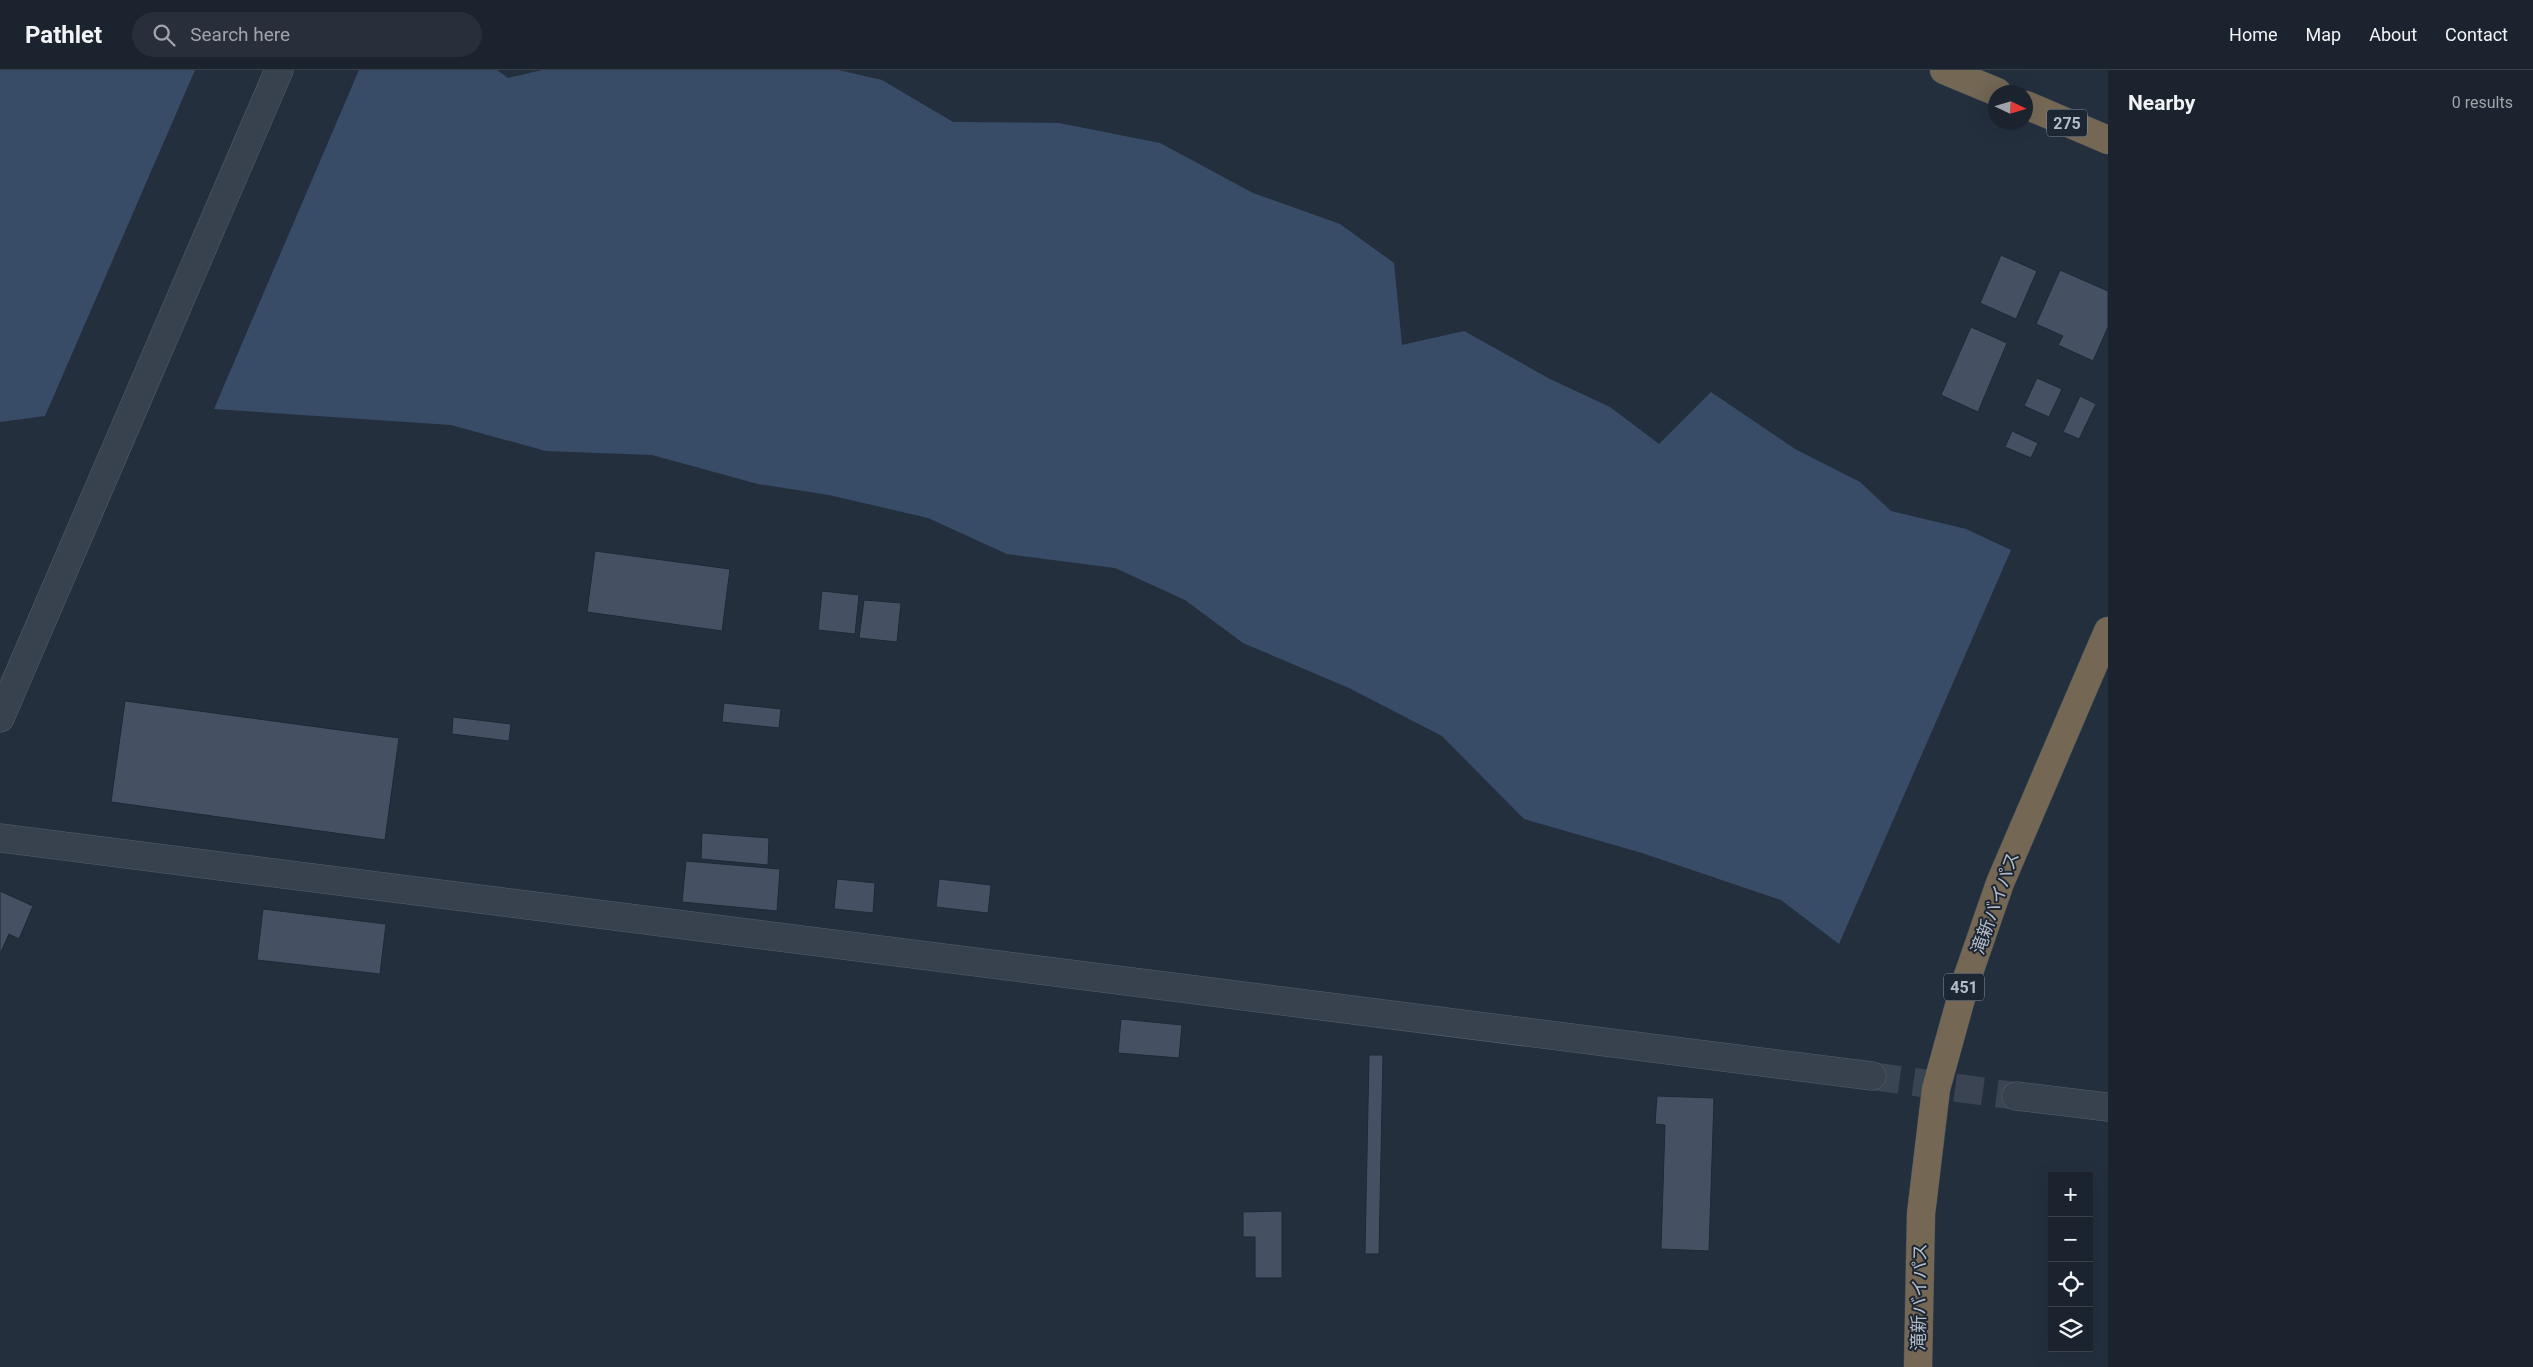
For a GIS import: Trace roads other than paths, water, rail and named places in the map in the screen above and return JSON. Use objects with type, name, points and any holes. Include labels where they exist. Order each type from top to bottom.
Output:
[{"type":"highway","points":[[1944,70],[1988,88]]},
{"type":"highway","name":"275","points":[[2033,108],[2108,140]]},
{"type":"highway","name":"滝新バイパス","points":[[1918,1367],[1921,1214],[1936,1089],[1965,984],[2000,883],[2108,631]]},
{"type":"street","points":[[0,718],[279,70]]},
{"type":"street","points":[[0,838],[1872,1076]]},
{"type":"street","points":[[2016,1096],[2108,1107]]},
{"type":"water","points":[[0,70],[195,70],[45,416],[0,422]]},
{"type":"water","points":[[359,70],[497,70],[508,78],[542,70],[838,70],[882,80],[953,122],[1059,123],[1160,143],[1253,193],[1340,224],[1394,263],[1402,345],[1464,331],[1550,379],[1610,407],[1659,444],[1711,392],[1795,449],[1860,482],[1891,511],[1966,529],[2011,550],[1839,944],[1781,900],[1642,853],[1524,819],[1442,736],[1349,688],[1243,643],[1185,600],[1115,568],[1007,554],[928,518],[829,495],[758,484],[652,455],[546,451],[451,425],[214,409]]},
{"type":"tunnel","points":[[1872,1076],[2016,1096]]}]
